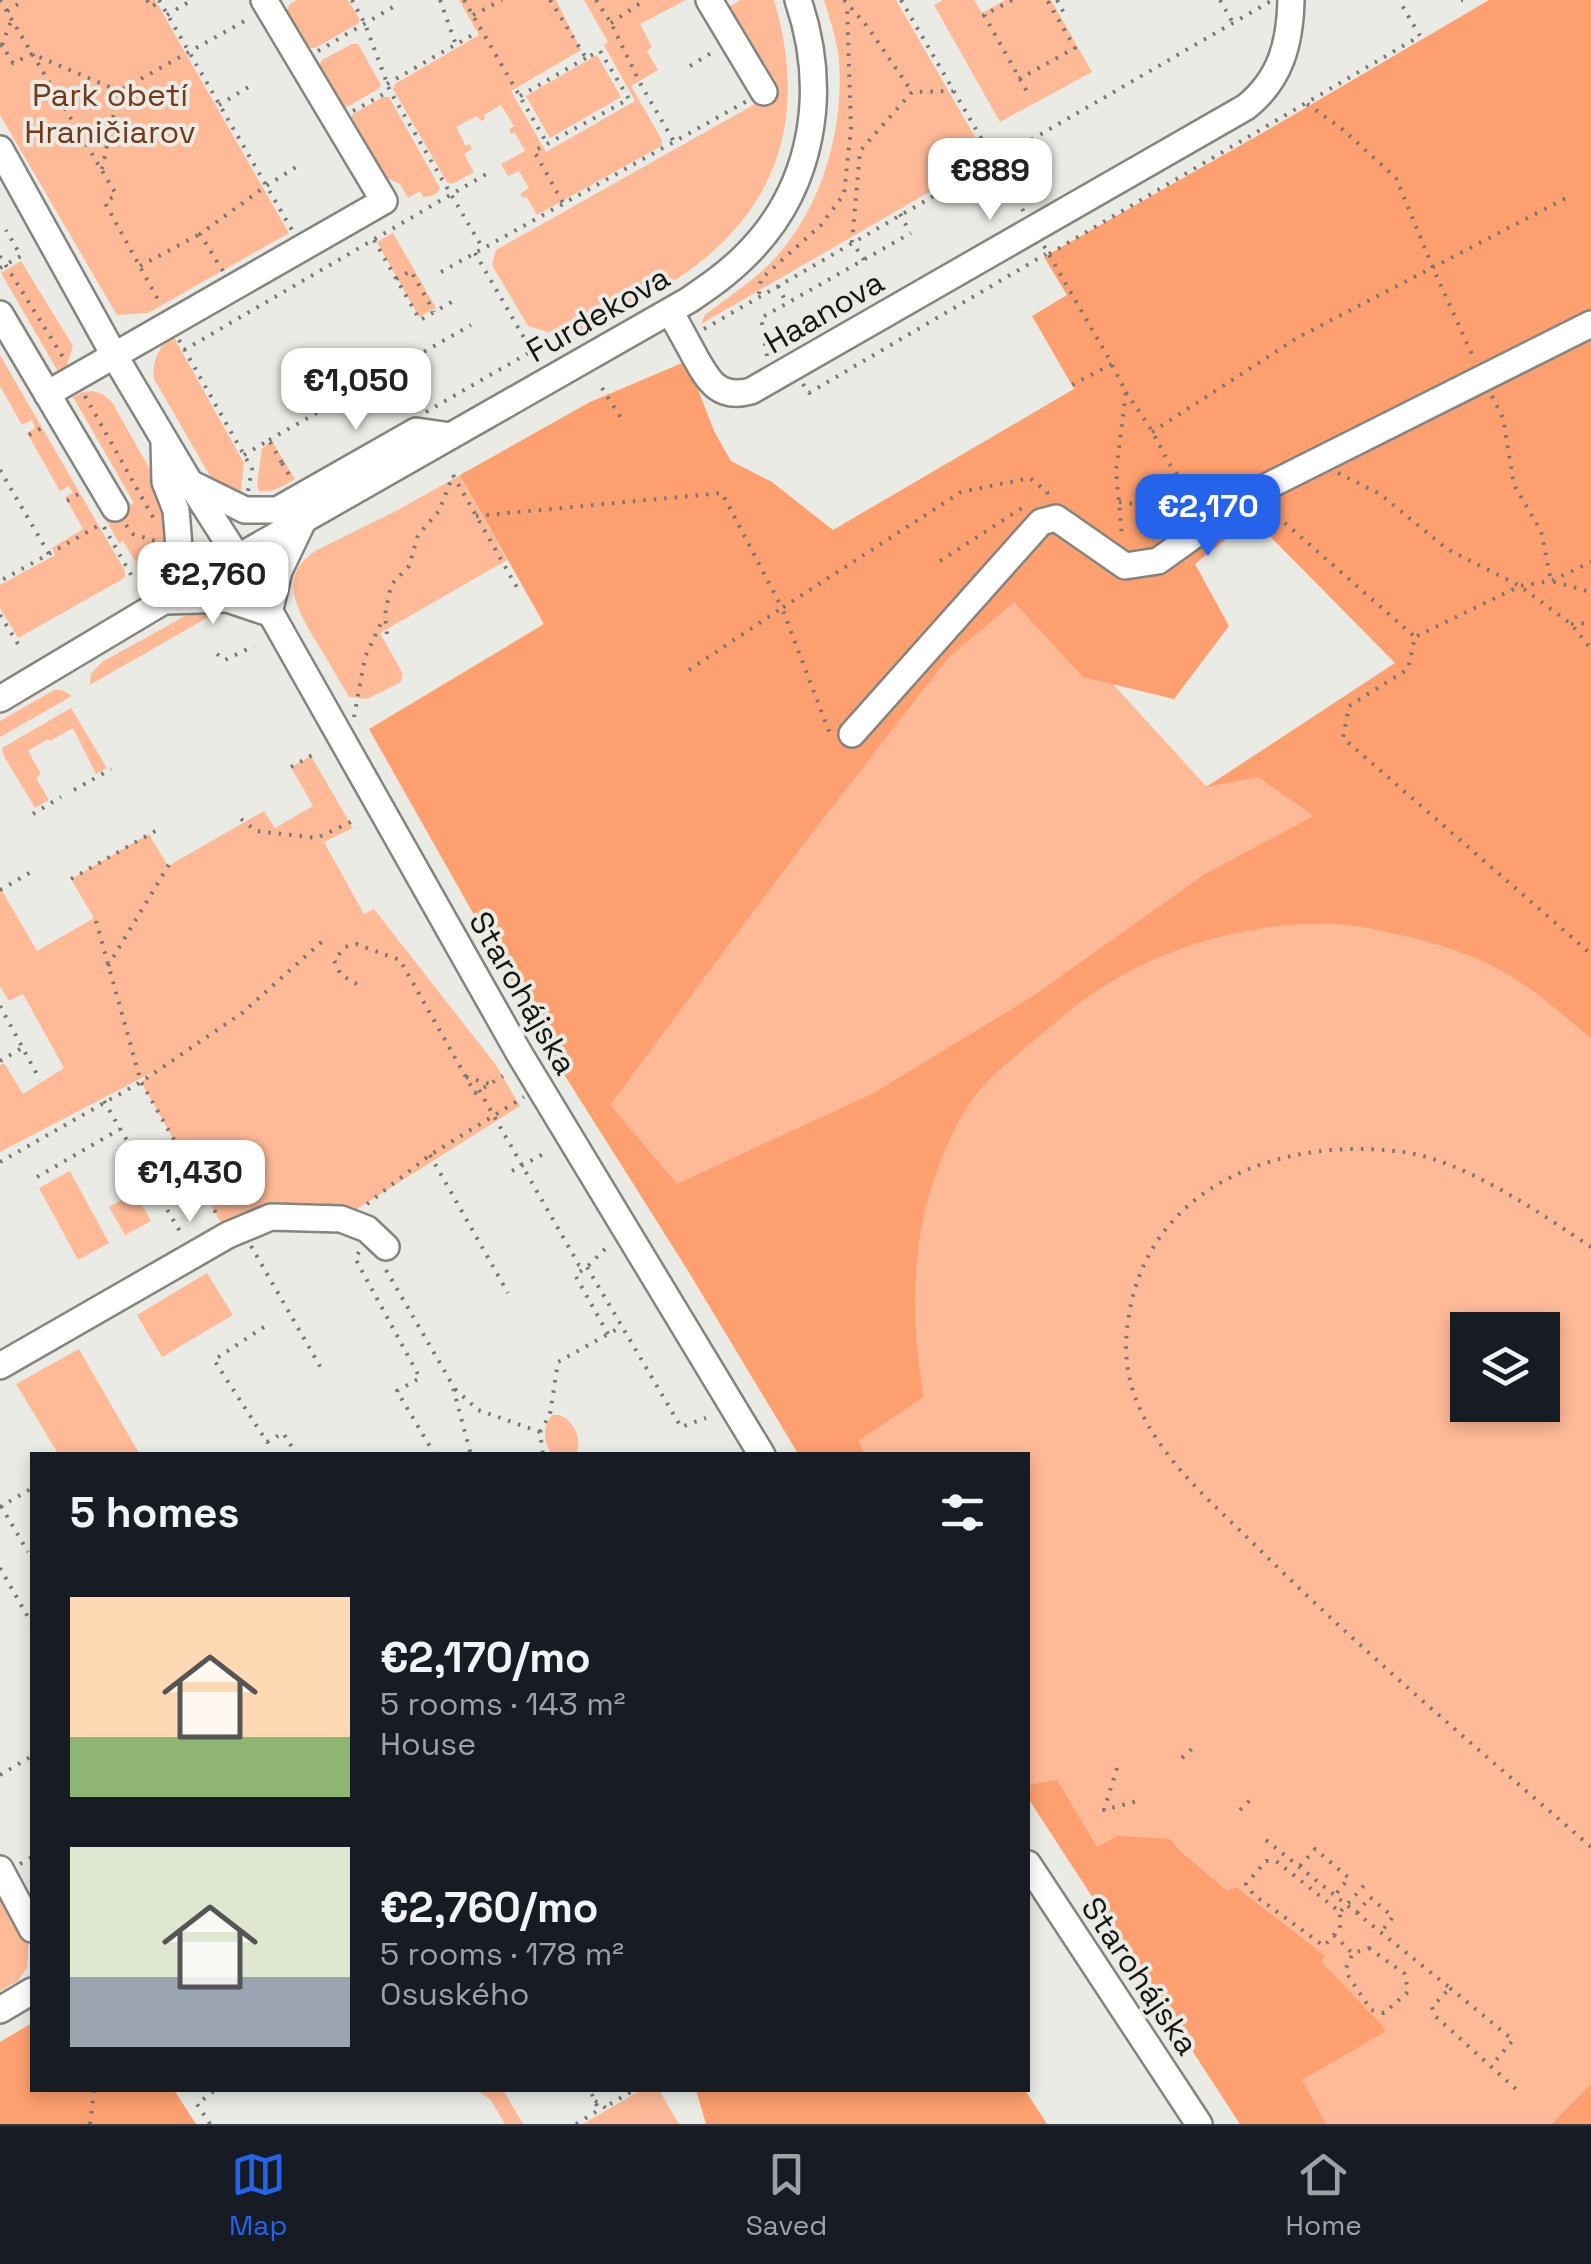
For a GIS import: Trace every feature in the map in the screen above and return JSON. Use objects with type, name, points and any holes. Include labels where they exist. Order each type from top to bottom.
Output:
[{"type":"street","points":[[709,0],[764,92]]},
{"type":"street","name":"Furdekova","points":[[0,699],[670,311],[726,273],[757,243],[782,209],[800,174],[814,92],[809,37],[798,0]]},
{"type":"street","name":"Haanova","points":[[670,311],[708,380],[731,393],[751,391],[781,366],[1034,229],[1246,106],[1282,62],[1292,0]]},
{"type":"street","points":[[47,394],[384,201],[300,60],[272,3]]},
{"type":"street","name":"Starohájska","points":[[0,149],[114,355],[238,558],[520,1053],[760,1452]]},
{"type":"street","points":[[0,314],[47,394],[108,516]]},
{"type":"street","points":[[841,733],[1040,522],[1056,518],[1125,566],[1158,561],[1252,494],[1591,324]]},
{"type":"street","points":[[190,483],[245,510],[277,510],[416,430],[450,436]]},
{"type":"street","points":[[164,439],[165,482],[176,510],[179,547],[164,602],[227,599],[269,613],[278,572],[303,521]]},
{"type":"street","points":[[0,1366],[234,1232],[270,1217],[341,1219],[367,1229],[384,1254]]},
{"type":"street","name":"Starohájska","points":[[1030,1867],[1198,2124]]},
{"type":"street","points":[[0,1870],[30,1925]]},
{"type":"street","points":[[0,2010],[30,1992]]},
{"type":"path","points":[[0,0],[116,194],[106,203],[252,469],[247,495]]},
{"type":"path","points":[[7,10],[26,0]]},
{"type":"path","points":[[144,0],[151,7],[160,1],[295,235]]},
{"type":"path","points":[[167,15],[192,0]]},
{"type":"path","points":[[352,0],[388,87],[482,249]]},
{"type":"path","points":[[440,0],[456,45]]},
{"type":"path","points":[[464,0],[548,145]]},
{"type":"path","points":[[473,15],[502,0]]},
{"type":"path","points":[[550,0],[586,58]]},
{"type":"path","points":[[596,0],[674,142]]},
{"type":"path","points":[[611,23],[645,0]]},
{"type":"path","points":[[901,0],[1172,472],[1199,488],[1252,494],[1416,637]]},
{"type":"path","points":[[1012,0],[984,15],[1029,95]]},
{"type":"path","points":[[1019,79],[1075,48],[1047,0]]},
{"type":"path","points":[[1057,0],[1066,17]]},
{"type":"path","points":[[1220,0],[1233,22]]},
{"type":"path","points":[[704,329],[1272,0]]},
{"type":"path","points":[[900,214],[911,234],[760,318],[781,366],[809,393],[1420,36],[1399,0]]},
{"type":"path","points":[[846,2],[868,26],[912,92]]},
{"type":"path","points":[[759,297],[761,280],[822,225],[844,194],[852,128],[846,2]]},
{"type":"path","points":[[102,169],[119,91],[272,3]]},
{"type":"path","points":[[300,60],[393,8]]},
{"type":"path","points":[[12,19],[1,45],[13,63],[32,54],[119,91]]},
{"type":"path","points":[[336,120],[474,34]]},
{"type":"path","points":[[690,66],[733,40]]},
{"type":"path","points":[[520,96],[600,50],[629,99],[534,150],[564,203]]},
{"type":"path","points":[[219,105],[250,86]]},
{"type":"path","points":[[864,260],[852,242],[860,151],[912,92],[953,91]]},
{"type":"path","points":[[442,272],[764,92]]},
{"type":"path","points":[[1307,104],[1341,128],[1396,178],[1433,268],[1504,418],[1514,485],[1541,531],[1551,581]]},
{"type":"path","points":[[140,266],[200,234],[296,167]]},
{"type":"path","points":[[184,350],[488,173]]},
{"type":"path","points":[[1152,432],[1297,338],[1566,198]]},
{"type":"path","points":[[3,266],[21,256],[6,230]]},
{"type":"path","points":[[200,234],[225,274]]},
{"type":"path","points":[[374,240],[420,320],[457,300]]},
{"type":"path","points":[[475,253],[549,380]]},
{"type":"path","points":[[0,256],[75,378],[159,528]]},
{"type":"path","points":[[396,279],[410,271],[434,312]]},
{"type":"path","points":[[778,286],[787,304]]},
{"type":"path","points":[[244,455],[472,325]]},
{"type":"path","points":[[1072,385],[1112,364]]},
{"type":"path","points":[[602,388],[624,423]]},
{"type":"path","points":[[1125,566],[1116,471],[1126,392]]},
{"type":"path","points":[[28,436],[46,426]]},
{"type":"path","points":[[269,440],[295,486]]},
{"type":"path","points":[[1316,462],[1380,494],[1447,549],[1520,586],[1571,624],[1591,649]]},
{"type":"path","points":[[0,470],[49,554]]},
{"type":"path","points":[[354,718],[365,657],[385,614],[391,585],[409,566],[418,535],[439,512],[452,474],[518,590]]},
{"type":"path","points":[[689,670],[961,492],[1030,478],[1047,492]]},
{"type":"path","points":[[1119,502],[1156,507],[1194,496],[1199,488]]},
{"type":"path","points":[[67,501],[83,492]]},
{"type":"path","points":[[476,516],[722,492],[841,733]]},
{"type":"path","points":[[940,562],[1032,502]]},
{"type":"path","points":[[0,581],[108,516],[132,534],[168,545]]},
{"type":"path","points":[[1591,562],[1551,581],[1520,586],[1416,637],[1408,669],[1349,706],[1343,738],[1591,954]]},
{"type":"path","points":[[1551,581],[1591,592]]},
{"type":"path","points":[[385,614],[386,634]]},
{"type":"path","points":[[0,615],[18,644]]},
{"type":"path","points":[[1571,624],[1591,623]]},
{"type":"path","points":[[216,654],[225,660],[254,646]]},
{"type":"path","points":[[292,767],[316,753]]},
{"type":"path","points":[[74,790],[110,769]]},
{"type":"path","points":[[34,814],[60,797]]},
{"type":"path","points":[[242,819],[256,831],[317,838],[355,820]]},
{"type":"path","points":[[71,879],[157,830]]},
{"type":"path","points":[[108,966],[173,858]]},
{"type":"path","points":[[0,890],[32,872]]},
{"type":"path","points":[[96,922],[141,1082],[322,1368]]},
{"type":"path","points":[[0,1162],[141,1082],[242,1013],[326,938]]},
{"type":"path","points":[[356,984],[342,976],[334,960],[345,947],[356,944],[400,960],[475,1093],[503,1076]]},
{"type":"path","points":[[0,1006],[40,1080]]},
{"type":"path","points":[[0,1060],[22,1048]]},
{"type":"path","points":[[466,1077],[490,1084]]},
{"type":"path","points":[[479,1090],[580,1265],[587,1267],[681,1427],[706,1418]]},
{"type":"path","points":[[104,1101],[188,1245]]},
{"type":"path","points":[[341,1219],[365,1206],[430,1156],[518,1102]]},
{"type":"path","points":[[37,1177],[120,1129]]},
{"type":"path","points":[[1591,1247],[1500,1191],[1433,1159],[1378,1150],[1319,1151],[1290,1156],[1260,1164],[1208,1190],[1158,1237],[1144,1261],[1130,1304],[1126,1356],[1128,1375],[1143,1416],[1169,1455],[1210,1500],[1352,1637],[1591,1847]]},
{"type":"path","points":[[512,1170],[548,1152]]},
{"type":"path","points":[[430,1156],[508,1293]]},
{"type":"path","points":[[367,1229],[364,1245],[354,1258],[420,1378],[396,1392],[433,1452]]},
{"type":"path","points":[[606,1249],[575,1275],[608,1334]]},
{"type":"path","points":[[384,1254],[462,1397],[478,1410],[540,1432]]},
{"type":"path","points":[[543,1452],[540,1432],[550,1414],[558,1362],[621,1326]]},
{"type":"path","points":[[264,1327],[214,1360],[267,1442],[283,1433],[295,1452]]},
{"type":"path","points":[[452,1384],[469,1452]]},
{"type":"path","points":[[28,1552],[1,1506],[30,1489]]},
{"type":"path","points":[[0,1568],[30,1620]]},
{"type":"path","points":[[1182,1758],[1196,1744]]},
{"type":"path","points":[[0,1775],[30,1757]]},
{"type":"path","points":[[1117,1768],[1104,1810],[1141,1800]]},
{"type":"path","points":[[1240,1810],[1254,1796]]},
{"type":"path","points":[[1266,1840],[1514,2040],[1490,2066]]},
{"type":"path","points":[[1300,1866],[1315,1849],[1349,1878],[1335,1895]]},
{"type":"path","points":[[1340,1912],[1276,1861],[1266,1861],[1246,1884],[1324,1946],[1340,1928],[1340,1912],[1368,1881]]},
{"type":"path","points":[[1357,1913],[1370,1898],[1393,1917],[1381,1932]]},
{"type":"path","points":[[1334,1936],[1352,1953]]},
{"type":"path","points":[[1369,1948],[1405,1974],[1408,1992],[1384,2012],[1371,2010],[1349,1977],[1346,1968],[1352,1953],[1369,1948]]},
{"type":"path","points":[[1450,1988],[1432,2007],[1435,2016],[1517,2090]]},
{"type":"path","points":[[90,2124],[94,2092]]},
{"type":"path","points":[[210,2124],[198,2104],[213,2092]]},
{"type":"path","points":[[576,2124],[599,2110],[591,2092]]},
{"type":"path","points":[[595,2100],[609,2107],[631,2092]]},
{"type":"green space","name":"Park obetí Hraničiarov","points":[[0,0],[155,0],[289,233],[148,313],[117,315],[0,115]]},
{"type":"green space","points":[[297,0],[348,0],[359,23],[309,48],[287,10]]},
{"type":"green space","points":[[459,0],[556,0],[581,50],[511,91],[546,152],[635,101],[584,0],[686,0],[640,24],[652,47],[647,51],[658,70],[631,86],[662,140],[661,146],[537,215],[527,197],[520,194],[529,188],[519,171],[508,176],[501,164],[525,151],[515,133],[511,134],[509,130],[514,126],[501,105],[481,121],[477,116],[456,127],[466,146],[470,144],[472,149],[464,154],[474,172],[452,184],[447,182],[393,89],[395,84],[479,35]]},
{"type":"green space","points":[[717,0],[724,0],[728,7],[741,0],[774,0],[788,78],[779,150],[766,183],[747,214],[722,243],[690,270],[557,344],[551,333],[528,326],[492,265],[496,250],[771,95]]},
{"type":"green space","points":[[824,0],[896,0],[982,149],[983,161],[701,324],[705,315],[777,256],[807,213],[818,189],[834,139],[840,86],[838,52]]},
{"type":"green space","points":[[943,0],[974,0],[982,13],[1005,0],[1051,0],[1092,72],[1000,122],[934,5]]},
{"type":"green space","points":[[358,44],[381,85],[343,107],[319,66],[322,60]]},
{"type":"green space","points":[[597,55],[621,97],[550,138],[526,96]]},
{"type":"green space","points":[[389,97],[440,188],[433,195],[423,197],[420,191],[408,198],[400,184],[382,176],[350,120],[353,114]]},
{"type":"green space","points":[[393,233],[436,308],[419,317],[377,242]]},
{"type":"green space","points":[[21,261],[73,346],[60,375],[1,273]]},
{"type":"green space","points":[[173,336],[244,463],[240,501],[222,490],[210,476],[154,379],[157,355]]},
{"type":"green space","points":[[0,355],[125,571],[121,580],[18,638],[0,608],[0,585],[55,555],[52,548],[83,529],[65,497],[73,493],[69,486],[60,491],[27,433],[35,428],[32,420],[22,425],[0,386]]},
{"type":"green space","points":[[93,391],[112,402],[162,491],[174,523],[162,568],[150,561],[140,569],[106,520],[134,503],[73,397]]},
{"type":"green space","points":[[272,441],[295,479],[273,490],[259,491],[262,448]]},
{"type":"green space","points":[[460,475],[507,560],[380,633],[403,674],[401,682],[367,699],[349,697],[297,605],[297,571],[317,550]]},
{"type":"green space","points":[[1005,566],[1206,786],[1258,777],[1315,815],[1591,978],[1591,2124],[1240,2124],[1030,1801],[1030,1452],[797,1452],[564,1074]]},
{"type":"green space","points":[[218,608],[90,685],[91,674],[102,662],[194,611]]},
{"type":"green space","points":[[54,690],[72,696],[0,737],[0,721]]},
{"type":"green space","points":[[71,708],[107,768],[96,774],[73,728],[48,739],[28,751],[41,774],[36,778],[49,800],[35,808],[2,748]]},
{"type":"green space","points":[[311,756],[353,828],[324,842],[364,914],[374,909],[496,1065],[520,1106],[341,1219],[228,1235],[141,1082],[155,1071],[0,1152],[0,1065],[4,1063],[23,1094],[64,1068],[23,994],[9,1001],[0,986],[0,887],[37,951],[94,918],[71,879],[149,834],[168,866],[264,811],[275,828],[313,806],[291,767]]},
{"type":"green space","points":[[70,1171],[109,1243],[78,1260],[39,1188]]},
{"type":"green space","points":[[135,1193],[151,1221],[125,1235],[109,1207]]},
{"type":"green space","points":[[207,1273],[233,1315],[162,1357],[137,1315]]},
{"type":"green space","points":[[79,1349],[138,1452],[57,1452],[16,1384]]},
{"type":"green space","points":[[552,1415],[566,1418],[576,1432],[576,1452],[550,1452],[547,1424]]},
{"type":"green space","points":[[0,1885],[29,1937],[27,1967],[19,1980],[0,1991]]},
{"type":"green space","points":[[479,2092],[504,2092],[523,2124],[505,2124],[490,2099]]},
{"type":"green space","points":[[638,2092],[660,2092],[679,2124],[583,2124]]},
{"type":"shaded area","points":[[1489,0],[1591,0],[1591,1038],[1536,993],[1489,964],[1426,941],[1357,926],[1292,925],[1225,935],[1132,970],[1078,1004],[979,1090],[947,1146],[924,1215],[918,1251],[915,1323],[924,1397],[858,1441],[864,1452],[797,1452],[564,1074],[369,729],[544,624],[460,475],[590,402],[687,361],[714,431],[731,461],[772,482],[833,530],[1074,389],[1032,316],[1067,295],[1044,257]],"holes":[[[1252,518],[1395,663],[1206,787],[1258,777],[1314,816],[1205,874],[1033,996],[874,1093],[677,1184],[610,1105],[802,846],[948,658],[1014,602],[1083,677],[1174,699],[1229,626],[1195,564]]]},
{"type":"shaded area","points":[[1057,1780],[1097,1847],[1117,1836],[1170,1839],[1227,1891],[1236,1887],[1325,1956],[1321,1962],[1386,2031],[1302,2080],[1326,2124],[1240,2124],[1030,1801],[1030,1785]]},
{"type":"shaded area","points":[[30,2024],[30,2092],[175,2092],[196,2124],[0,2124],[0,2042]]},
{"type":"shaded area","points":[[1591,2084],[1591,2124],[1552,2124]]},
{"type":"shaded area","points":[[697,2092],[1026,2092],[1047,2124],[706,2124]]}]
